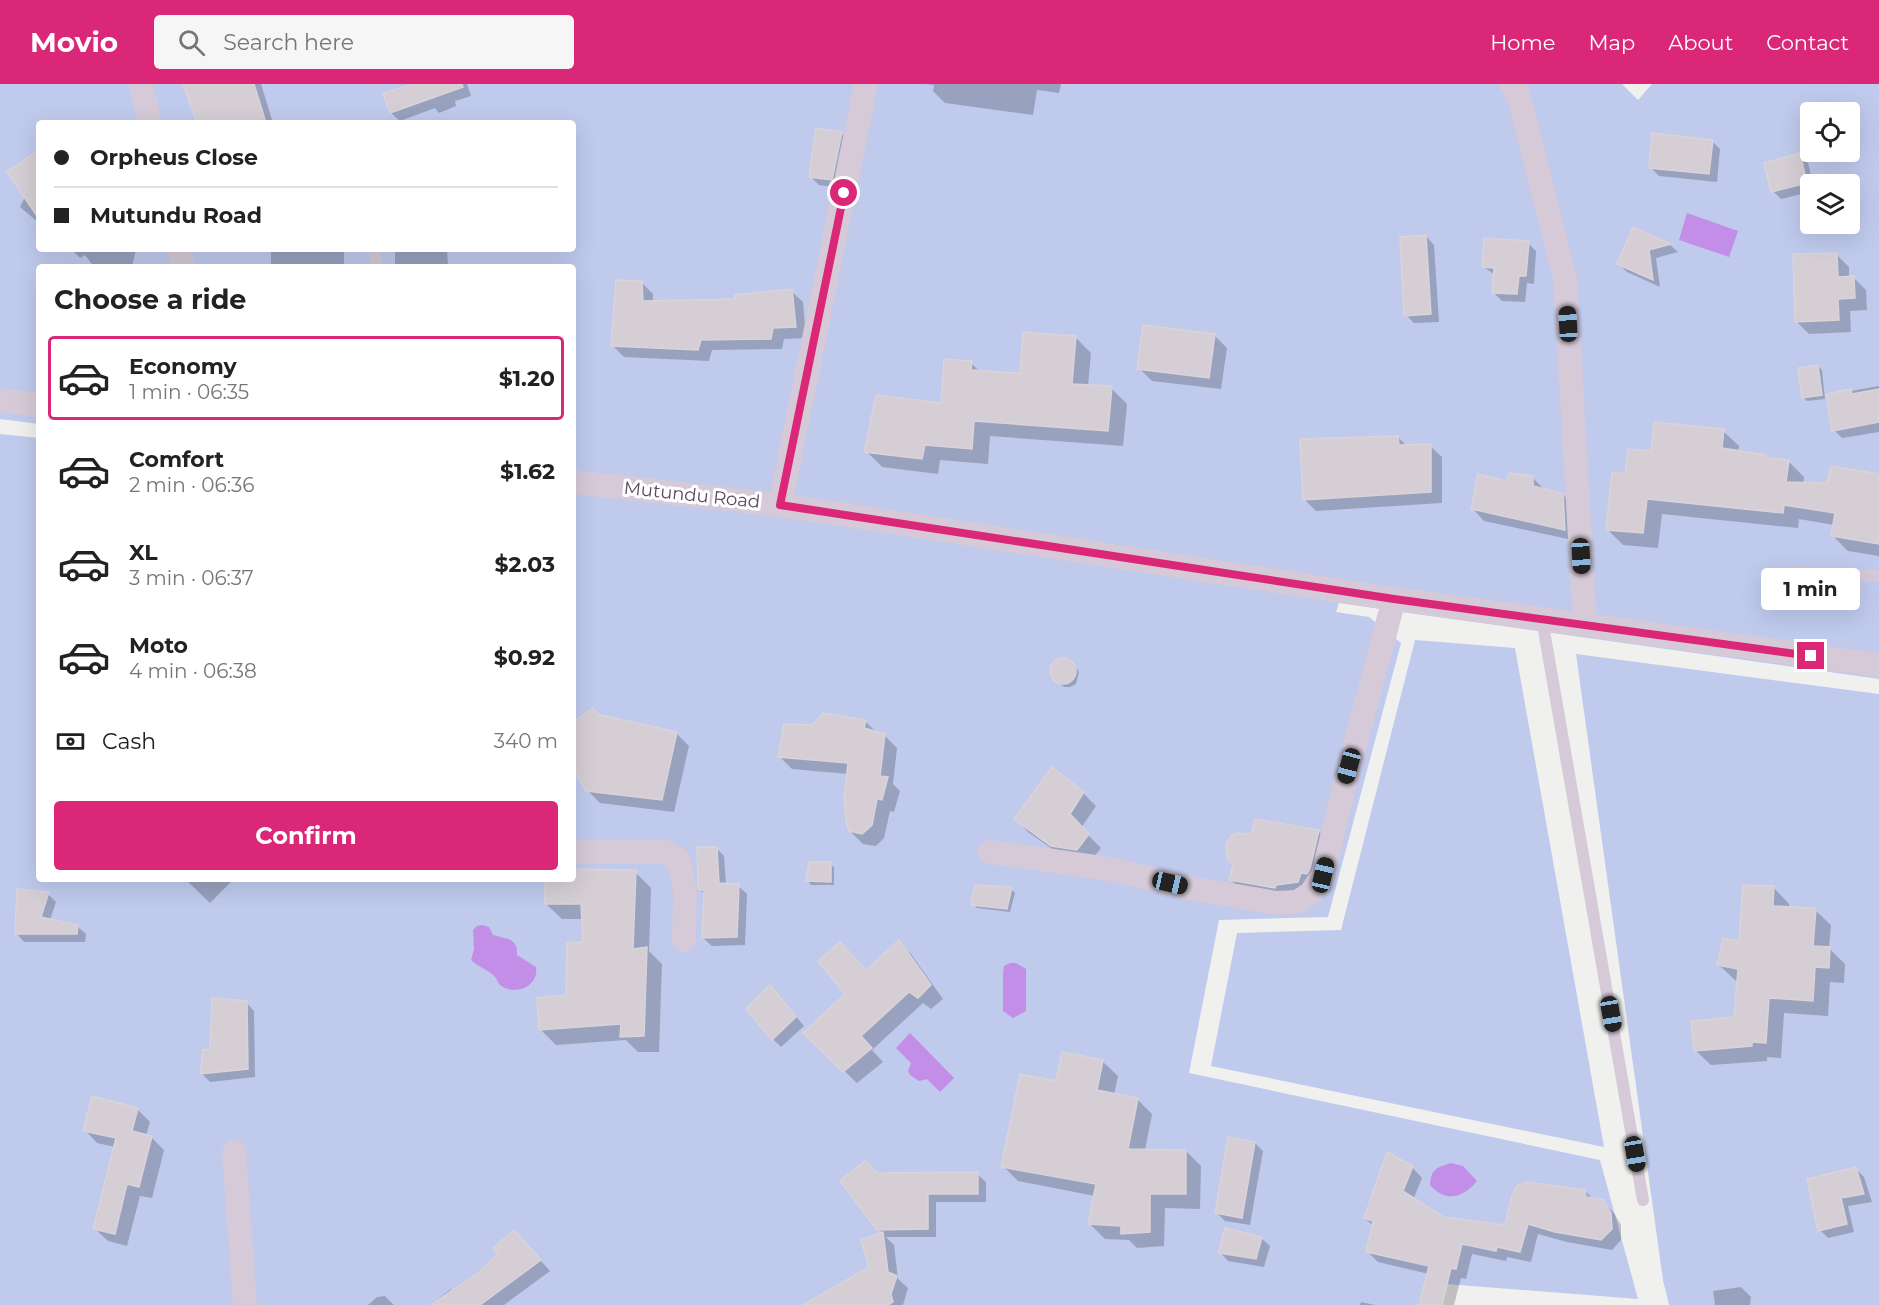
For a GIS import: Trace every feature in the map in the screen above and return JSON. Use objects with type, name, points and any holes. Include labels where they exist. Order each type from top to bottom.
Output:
[{"type":"street","points":[[141,84],[149,120]]},
{"type":"street","points":[[780,505],[866,84]]},
{"type":"street","points":[[1512,84],[1520,97],[1565,278],[1585,625]]},
{"type":"street","points":[[0,400],[36,405]]},
{"type":"street","name":"Mutundu Road","points":[[576,482],[780,505],[1394,599],[1879,665]]},
{"type":"street","points":[[990,852],[1109,869],[1190,888],[1276,903],[1297,902],[1311,893],[1323,875],[1394,599]]},
{"type":"street","points":[[576,852],[665,852],[679,860],[685,892],[684,940]]},
{"type":"street","points":[[234,1152],[245,1305]]},
{"type":"lane","points":[[1794,572],[1879,576]]},
{"type":"lane","points":[[1542,619],[1643,1200]]},
{"type":"shaded area","points":[[0,84],[1622,84],[1638,100],[1652,84],[1879,84],[1879,679],[1339,603],[1336,612],[1369,617],[1401,643],[1328,917],[1219,920],[1189,1073],[1600,1160],[1638,1299],[1446,1284],[1435,1305],[0,1305],[0,434],[36,438],[36,882],[576,882],[576,264],[36,264],[36,424],[0,419]]},
{"type":"shaded area","points":[[1687,213],[1738,231],[1729,257],[1679,240]]},
{"type":"shaded area","points":[[1415,640],[1515,648],[1604,1147],[1211,1066],[1237,933],[1341,930]]},
{"type":"shaded area","points":[[1576,654],[1879,694],[1879,1305],[1669,1305],[1663,1280]]},
{"type":"shaded area","points":[[482,925],[489,927],[493,935],[513,942],[516,945],[517,955],[536,967],[534,980],[525,988],[513,990],[500,985],[492,974],[471,960],[474,949],[473,930]]},
{"type":"shaded area","points":[[1016,963],[1026,969],[1026,1011],[1013,1018],[1003,1011],[1004,966]]},
{"type":"shaded area","points":[[910,1033],[954,1078],[940,1092],[927,1079],[919,1081],[910,1075],[908,1071],[911,1063],[896,1048]]},
{"type":"shaded area","points":[[1451,1163],[1463,1166],[1477,1181],[1466,1191],[1448,1196],[1436,1191],[1430,1185],[1432,1175],[1436,1170]]},
{"type":"building","points":[[183,84],[254,84],[265,120],[196,120]]},
{"type":"building","points":[[414,84],[462,84],[463,87],[390,113],[383,93]]},
{"type":"building","points":[[816,128],[842,132],[832,180],[809,177]]},
{"type":"building","points":[[1652,133],[1713,140],[1709,174],[1649,168]]},
{"type":"building","points":[[36,152],[36,215],[7,172]]},
{"type":"building","points":[[1800,153],[1800,162],[1802,162],[1805,174],[1800,174],[1800,185],[1771,192],[1764,163]]},
{"type":"building","points":[[1633,227],[1671,244],[1649,250],[1653,280],[1617,264]]},
{"type":"building","points":[[1426,235],[1431,314],[1404,316],[1400,237]]},
{"type":"building","points":[[1484,238],[1529,241],[1526,276],[1519,276],[1517,294],[1492,293],[1494,268],[1482,267]]},
{"type":"building","points":[[1837,253],[1838,277],[1854,276],[1855,298],[1838,299],[1839,320],[1795,322],[1793,254]]},
{"type":"building","points":[[616,280],[642,281],[643,301],[735,299],[735,295],[792,289],[796,327],[773,328],[771,339],[701,340],[698,350],[611,346]]},
{"type":"building","points":[[1143,325],[1215,334],[1209,378],[1137,369]]},
{"type":"building","points":[[1023,332],[1076,336],[1072,384],[1112,386],[1108,431],[974,421],[972,449],[925,445],[922,459],[864,452],[876,395],[941,403],[944,359],[972,361],[971,370],[1020,373]]},
{"type":"building","points":[[1818,365],[1822,395],[1802,398],[1798,368]]},
{"type":"building","points":[[1851,389],[1852,394],[1879,389],[1879,422],[1832,431],[1826,394]]},
{"type":"building","points":[[1654,422],[1724,429],[1722,448],[1766,455],[1766,458],[1789,460],[1786,482],[1827,483],[1831,466],[1879,474],[1879,544],[1831,536],[1835,513],[1784,505],[1783,513],[1647,499],[1643,533],[1606,530],[1612,472],[1625,474],[1628,449],[1651,451]]},
{"type":"building","points":[[1398,436],[1399,445],[1431,444],[1431,492],[1303,500],[1300,439]]},
{"type":"building","points":[[1509,473],[1533,476],[1533,486],[1563,493],[1565,530],[1471,509],[1478,474],[1507,481]]},
{"type":"building","points":[[1063,658],[1072,662],[1076,671],[1072,680],[1063,684],[1054,680],[1050,671],[1054,662]]},
{"type":"building","points":[[593,708],[597,714],[677,732],[662,800],[586,791],[576,773],[576,720]]},
{"type":"building","points":[[823,713],[866,720],[864,728],[885,734],[880,776],[888,777],[882,800],[877,799],[872,825],[862,834],[849,831],[846,821],[844,798],[848,763],[778,757],[784,724],[812,725]]},
{"type":"building","points":[[1052,767],[1084,792],[1070,814],[1089,834],[1077,850],[1051,846],[1014,819]]},
{"type":"building","points":[[1255,819],[1319,830],[1310,869],[1307,874],[1301,873],[1298,882],[1276,885],[1275,888],[1229,880],[1233,864],[1227,859],[1226,844],[1231,836],[1237,833],[1251,834]]},
{"type":"building","points":[[697,847],[717,847],[719,883],[739,884],[737,937],[702,938],[704,890],[699,890],[698,884]]},
{"type":"building","points":[[809,862],[831,862],[831,882],[806,881]]},
{"type":"building","points":[[576,869],[636,870],[633,949],[647,947],[644,1036],[620,1037],[621,1024],[539,1030],[537,998],[566,995],[567,943],[583,942],[581,904],[545,904],[545,882],[576,882]]},
{"type":"building","points":[[975,885],[1012,887],[1007,909],[971,905]]},
{"type":"building","points":[[1743,885],[1774,886],[1773,906],[1816,908],[1813,946],[1830,947],[1829,968],[1815,967],[1813,1001],[1769,998],[1766,1043],[1752,1042],[1752,1046],[1694,1051],[1691,1021],[1734,1017],[1738,969],[1717,965],[1723,938],[1739,941]]},
{"type":"building","points":[[17,889],[49,892],[41,917],[78,925],[77,934],[15,934]]},
{"type":"building","points":[[899,940],[931,985],[918,998],[909,992],[861,1036],[872,1048],[843,1072],[803,1033],[845,994],[818,961],[840,942],[866,970]]},
{"type":"building","points":[[770,985],[796,1017],[772,1040],[746,1009]]},
{"type":"building","points":[[212,998],[247,1001],[248,1069],[200,1074],[203,1050],[210,1049]]},
{"type":"building","points":[[1062,1052],[1103,1060],[1097,1090],[1138,1098],[1128,1149],[1186,1150],[1186,1194],[1150,1194],[1150,1232],[1121,1234],[1121,1226],[1088,1224],[1096,1184],[1001,1167],[1020,1074],[1056,1081]]},
{"type":"building","points":[[92,1096],[138,1108],[132,1131],[152,1136],[139,1187],[127,1184],[115,1234],[93,1229],[116,1138],[83,1131]]},
{"type":"building","points":[[1228,1137],[1255,1142],[1242,1218],[1215,1213]]},
{"type":"building","points":[[1387,1152],[1413,1166],[1403,1191],[1443,1217],[1505,1225],[1512,1195],[1518,1185],[1527,1182],[1585,1190],[1586,1197],[1603,1200],[1611,1213],[1612,1229],[1601,1240],[1555,1232],[1528,1224],[1520,1252],[1497,1247],[1496,1251],[1462,1244],[1456,1269],[1451,1268],[1442,1305],[1419,1305],[1429,1266],[1366,1252],[1373,1221],[1364,1218]]},
{"type":"building","points":[[865,1161],[878,1173],[978,1172],[978,1194],[928,1194],[928,1229],[877,1230],[840,1181]]},
{"type":"building","points":[[1856,1167],[1864,1194],[1841,1198],[1847,1224],[1818,1231],[1807,1179]]},
{"type":"building","points":[[1225,1228],[1262,1237],[1256,1259],[1218,1253]]},
{"type":"building","points":[[514,1230],[541,1260],[480,1305],[430,1305],[478,1273],[498,1254],[493,1248]]},
{"type":"building","points":[[883,1232],[888,1272],[897,1276],[891,1294],[893,1302],[888,1305],[803,1305],[869,1267],[861,1240]]},
{"type":"route","points":[[844,193],[780,505],[1394,599],[1811,656]]}]
